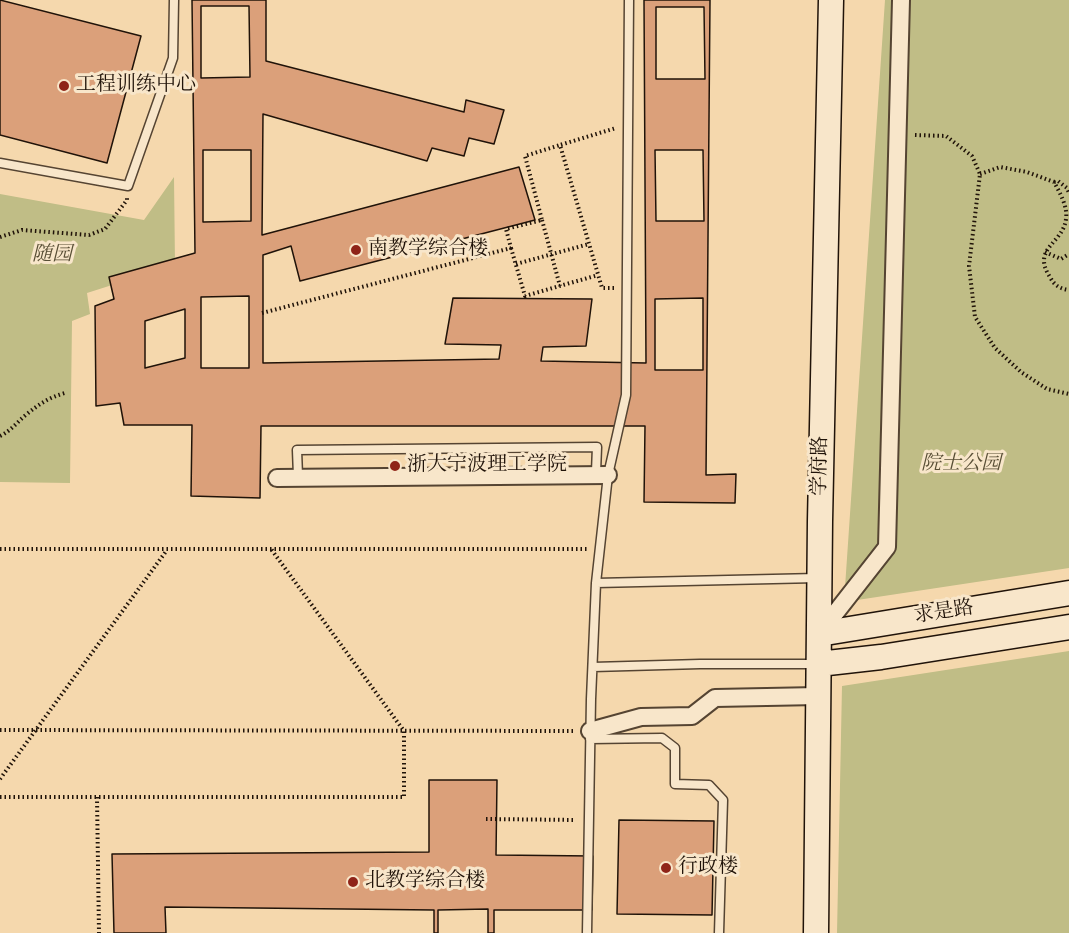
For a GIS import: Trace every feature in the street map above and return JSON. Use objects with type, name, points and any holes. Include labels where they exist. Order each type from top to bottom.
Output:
[{"type":"street","name":"学府路","points":[[816,933],[819,578],[831,0]]},
{"type":"street","points":[[819,634],[886,547],[901,0]]},
{"type":"street","points":[[277,478],[602,473]]},
{"type":"street","name":"求是路","points":[[819,634],[1069,593]]},
{"type":"street","name":"求是路","points":[[819,664],[881,657],[1069,627]]},
{"type":"street","points":[[590,735],[641,717],[692,716],[715,698],[818,696]]},
{"type":"lane","points":[[0,163],[128,186],[173,58],[174,0]]},
{"type":"lane","points":[[602,473],[626,396],[629,0]]},
{"type":"lane","points":[[587,933],[592,667],[602,473],[597,447],[297,450],[298,476],[602,473]]},
{"type":"lane","points":[[596,583],[819,578]]},
{"type":"lane","points":[[592,667],[819,664]]},
{"type":"lane","points":[[590,735],[662,738],[675,748],[675,784],[709,785],[723,800],[719,933]]},
{"type":"path","points":[[561,286],[525,156],[628,124]]},
{"type":"path","points":[[911,134],[946,136],[972,156],[980,174],[969,266],[975,317],[995,348],[1021,372],[1047,389],[1069,394]]},
{"type":"path","points":[[560,146],[602,288],[627,288]]},
{"type":"path","points":[[980,174],[1000,167],[1027,172],[1054,182],[1058,181],[1068,189]]},
{"type":"path","points":[[1054,182],[1067,216],[1060,236],[1046,252],[1043,260],[1047,274],[1054,284],[1064,290],[1069,290]]},
{"type":"path","points":[[0,237],[22,230],[89,235],[105,229],[127,200],[128,186]]},
{"type":"path","points":[[542,220],[506,230],[525,296],[598,276]]},
{"type":"path","points":[[516,264],[589,244]]},
{"type":"path","points":[[262,313],[512,248]]},
{"type":"path","points":[[1046,252],[1061,259],[1069,254]]},
{"type":"path","points":[[0,436],[11,431],[25,415],[48,398],[65,393]]},
{"type":"path","points":[[0,549],[599,549]]},
{"type":"path","points":[[0,779],[168,549]]},
{"type":"path","points":[[0,797],[404,797],[404,731],[271,549]]},
{"type":"path","points":[[0,730],[404,731],[590,735]]},
{"type":"path","points":[[97,797],[99,933]]},
{"type":"path","points":[[486,819],[589,820]]},
{"type":"green space","name":"院士公园","points":[[885,0],[1069,0],[1069,568],[844,602]]},
{"type":"green space","name":"随园","points":[[174,177],[175,265],[87,293],[90,314],[72,321],[70,483],[0,482],[0,194],[144,220]]},
{"type":"green space","points":[[1069,651],[1069,933],[837,933],[842,686]]},
{"type":"building","name":"工程训练中心","points":[[0,0],[141,36],[107,163],[0,135]]},
{"type":"building","name":"南教学综合楼","points":[[192,0],[266,0],[266,61],[464,112],[466,100],[504,110],[494,144],[469,138],[464,156],[432,148],[427,161],[263,114],[262,235],[519,167],[535,220],[300,281],[291,246],[263,255],[263,363],[499,359],[501,345],[445,344],[453,298],[592,299],[586,346],[543,347],[541,361],[646,363],[644,0],[710,0],[706,475],[736,474],[735,503],[644,502],[645,426],[261,426],[260,498],[191,496],[192,425],[124,425],[120,403],[96,406],[95,306],[114,299],[109,277],[195,253]],"holes":[[[201,6],[249,6],[250,77],[201,78]],[[656,7],[704,7],[705,79],[656,79]],[[203,150],[251,150],[251,221],[203,222]],[[655,150],[703,150],[704,221],[656,221]],[[249,296],[249,368],[201,368],[201,297]],[[703,298],[703,370],[655,370],[655,299]],[[185,309],[185,358],[145,368],[145,321]]]},
{"type":"building","name":"北教学综合楼","points":[[429,780],[497,780],[496,855],[593,856],[592,910],[494,910],[494,933],[488,933],[488,909],[438,910],[438,933],[434,933],[434,910],[165,907],[166,933],[114,933],[112,854],[429,852]]},
{"type":"building","name":"行政楼","points":[[619,820],[714,821],[712,915],[617,914]]},
{"type":"place","name":"工程训练中心","points":[[64,86]]},
{"type":"place","name":"南教学综合楼","points":[[356,250]]},
{"type":"place","name":"浙大宁波理工学院","points":[[395,466]]},
{"type":"place","name":"行政楼","points":[[666,868]]},
{"type":"place","name":"北教学综合楼","points":[[353,882]]}]
